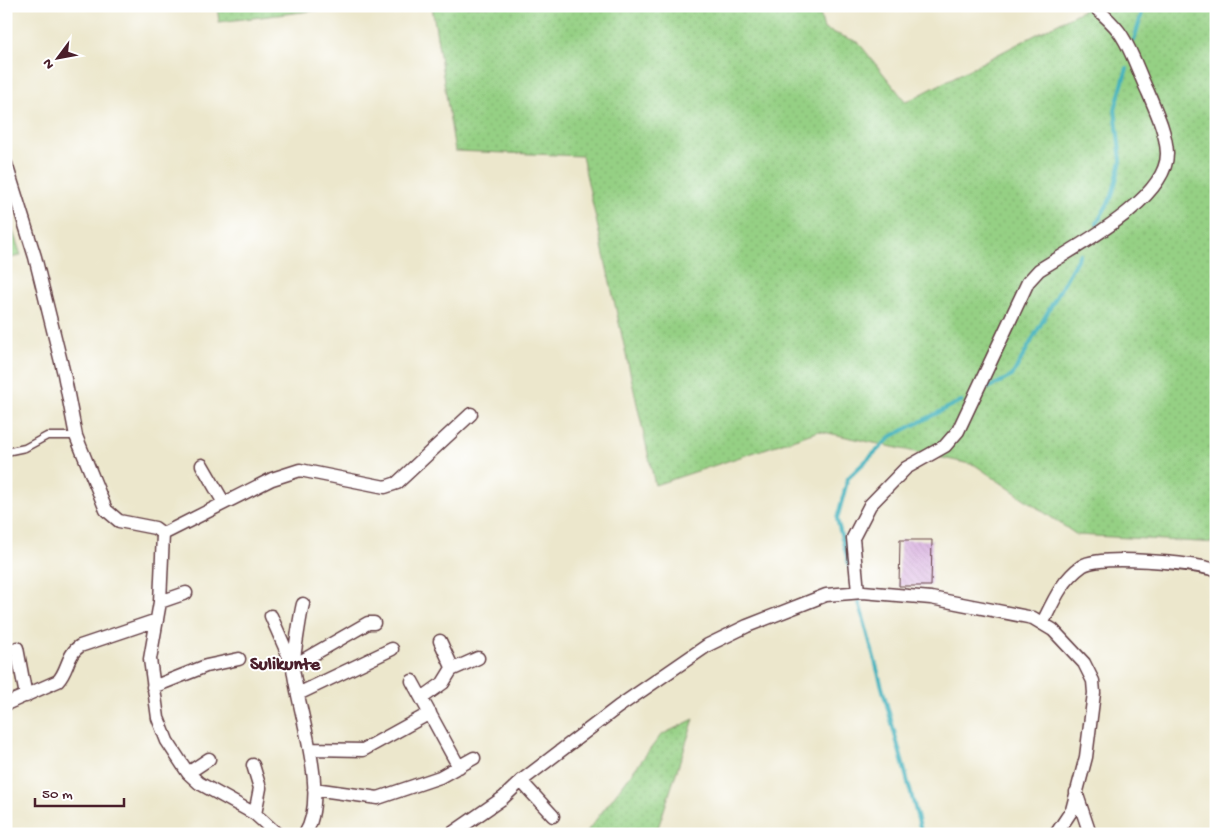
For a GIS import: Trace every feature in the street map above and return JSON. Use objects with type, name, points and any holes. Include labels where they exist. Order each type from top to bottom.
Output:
[{"type":"street","points":[[854,592],[853,538],[861,519],[870,505],[906,468],[945,446],[958,431],[1028,282],[1039,270],[1122,219],[1146,196],[1162,169],[1167,154],[1156,110],[1122,37],[1110,20],[1094,6]]},
{"type":"street","points":[[6,164],[35,257],[76,436],[106,510],[119,521],[155,528],[163,534]]},
{"type":"street","points":[[163,534],[272,479],[300,470],[385,487],[397,483],[471,414]]},
{"type":"street","points":[[202,465],[224,503]]},
{"type":"street","points":[[163,534],[160,602],[150,654],[158,718],[167,741],[188,773],[199,783],[255,814],[277,834]]},
{"type":"street","points":[[1042,622],[1061,586],[1081,567],[1098,560],[1197,565],[1216,570]]},
{"type":"street","points":[[451,834],[503,798],[521,781],[618,707],[708,645],[747,626],[826,595],[854,592],[932,598],[1033,618],[1042,622],[1084,663],[1093,681],[1094,693],[1086,757],[1072,810],[1056,834]]},
{"type":"street","points":[[160,602],[186,593]]},
{"type":"street","points":[[293,666],[303,604]]},
{"type":"street","points":[[271,616],[293,666],[310,749],[314,789],[312,808],[305,834]]},
{"type":"street","points":[[7,701],[26,696],[58,681],[63,675],[72,653],[80,646],[157,620]]},
{"type":"street","points":[[293,666],[368,623],[374,623]]},
{"type":"street","points":[[440,641],[453,669]]},
{"type":"street","points":[[17,648],[26,696]]},
{"type":"street","points":[[298,694],[392,649]]},
{"type":"street","points":[[422,698],[443,683],[449,672],[453,669],[478,658]]},
{"type":"street","points":[[153,687],[206,666],[239,659]]},
{"type":"street","points":[[412,682],[459,768]]},
{"type":"street","points":[[310,749],[363,750],[430,713]]},
{"type":"street","points":[[314,789],[378,798],[440,777],[474,758]]},
{"type":"street","points":[[188,773],[209,759]]},
{"type":"street","points":[[253,765],[260,788],[255,814]]},
{"type":"street","points":[[521,781],[553,816]]},
{"type":"street","points":[[1076,792],[1090,834]]},
{"type":"lane","points":[[6,452],[25,448],[47,436],[76,436]]},
{"type":"green space","points":[[217,6],[353,6],[219,22]]},
{"type":"green space","points":[[432,6],[818,6],[824,29],[858,42],[906,102],[1091,6],[1216,6],[1216,543],[1077,535],[975,465],[819,431],[655,485],[582,156],[455,151]]},
{"type":"green space","points":[[6,211],[21,255],[6,260]]},
{"type":"green space","points":[[694,719],[656,834],[585,834],[661,735]]},
{"type":"building","points":[[900,540],[932,540],[931,586],[899,586]]},
{"type":"waterway","points":[[1134,40],[1144,6]]},
{"type":"waterway","points":[[1097,223],[1112,196],[1121,161],[1115,109],[1127,68]]},
{"type":"waterway","points":[[988,388],[1012,376],[1080,254]]},
{"type":"waterway","points":[[850,569],[837,519],[848,478],[892,436],[961,401]]},
{"type":"waterway","points":[[857,595],[922,834]]},
{"type":"district","name":"Sulikunte","points":[[285,665]]}]
